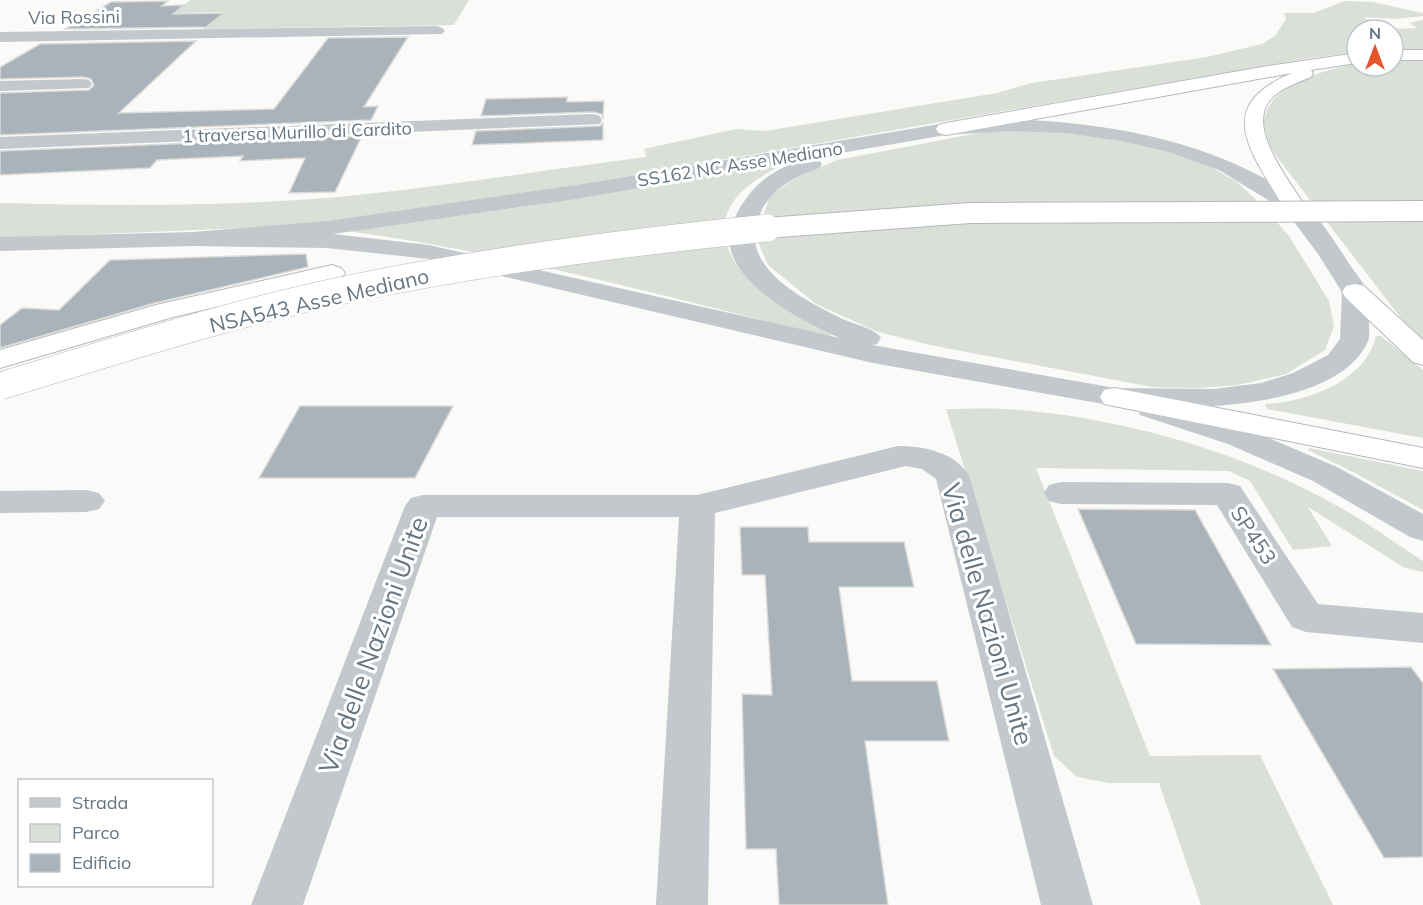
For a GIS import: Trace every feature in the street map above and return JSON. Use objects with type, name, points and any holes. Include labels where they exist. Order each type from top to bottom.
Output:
[{"type":"highway","points":[[1405,56],[1423,55]]},
{"type":"highway","points":[[945,129],[1262,72],[1345,60]]},
{"type":"highway","points":[[1294,206],[1254,140],[1251,121],[1258,105],[1269,91],[1297,76],[1345,60]]},
{"type":"highway","name":"NSA543 Asse Mediano","points":[[0,359],[166,311],[332,273],[493,242],[642,223],[803,208],[969,198],[1423,196]]},
{"type":"highway","name":"NSA543 Asse Mediano","points":[[0,386],[183,331],[353,288],[560,252],[644,240],[814,223],[970,213],[1223,210],[1423,211]]},
{"type":"highway","points":[[1355,292],[1423,356]]},
{"type":"highway","points":[[1115,397],[1423,458]]},
{"type":"street","name":"Via Rossini","points":[[0,37],[437,31]]},
{"type":"street","points":[[0,86],[83,84]]},
{"type":"street","name":"1 traversa Murillo di Cardito","points":[[0,143],[594,120]]},
{"type":"street","name":"SS162 NC Asse Mediano","points":[[0,244],[193,239],[327,241],[429,252],[873,354],[1115,397],[1214,398],[1265,392],[1304,379],[1338,361],[1354,340],[1356,319],[1355,292],[1329,252],[1294,206],[1226,166],[1176,148],[1122,135],[1066,127],[1010,125],[945,129],[889,141],[576,192],[328,228],[193,239]]},
{"type":"street","points":[[889,141],[785,173],[759,193],[742,225],[744,253],[761,277],[800,308],[861,336],[1001,375]]},
{"type":"street","points":[[1115,397],[1239,437],[1325,474],[1423,529]]},
{"type":"street","name":"Via delle Nazioni Unite","points":[[277,905],[423,506],[697,506],[898,456],[916,456],[933,461],[952,475],[1067,905]]},
{"type":"street","name":"SP453","points":[[1061,493],[1228,494],[1306,616],[1423,628]]},
{"type":"street","points":[[0,502],[87,501]]},
{"type":"street","points":[[682,905],[697,506]]},
{"type":"green space","points":[[190,0],[469,0],[454,25],[203,29],[223,12],[173,13]]},
{"type":"green space","points":[[1345,1],[1372,2],[1423,13],[1423,16],[1345,18],[1345,54],[519,195],[333,222],[246,228],[0,238],[0,203],[179,205],[313,199],[431,187],[646,157],[644,149],[736,129],[765,131],[997,93],[1032,83],[1207,57],[1262,44],[1275,36],[1286,19],[1284,13],[1313,13]]},
{"type":"green space","points":[[1423,20],[1423,50],[1405,50],[1405,28],[1417,28],[1409,23]]},
{"type":"green space","points":[[1423,58],[1423,342],[1404,322],[1270,148],[1264,123],[1268,107],[1277,96],[1302,80],[1345,66],[1345,78],[1405,78],[1405,59]]},
{"type":"green space","points":[[1053,130],[1145,143],[1206,164],[1237,182],[1262,205],[1289,236],[1329,301],[1334,326],[1325,350],[1286,374],[1238,385],[1200,388],[1152,387],[930,345],[878,332],[816,304],[768,265],[758,242],[770,195],[801,175],[837,160],[989,131]]},
{"type":"green space","points":[[794,160],[754,182],[733,202],[724,229],[727,245],[735,262],[746,276],[777,298],[832,331],[830,337],[529,264],[469,251],[347,231],[522,207]]},
{"type":"green space","points":[[1376,336],[1381,336],[1423,370],[1423,438],[1267,409],[1265,404],[1316,394],[1347,377],[1360,366],[1370,352]]},
{"type":"green space","points":[[946,409],[1005,409],[1091,419],[1134,428],[1220,453],[1301,487],[1350,513],[1423,561],[1423,572],[1405,568],[1308,507],[1332,546],[1293,550],[1250,481],[1229,471],[1036,468],[1150,756],[1260,755],[1333,905],[1201,905],[1159,783],[1109,783],[1077,777],[1054,756]]},
{"type":"green space","points":[[1309,448],[1423,471],[1423,510],[1308,450]]},
{"type":"building","points":[[168,1],[162,6],[184,5],[173,14],[224,13],[206,27],[65,29],[111,2]]},
{"type":"building","points":[[408,37],[364,107],[378,106],[371,120],[0,135],[0,93],[89,90],[94,85],[91,79],[83,77],[0,79],[0,67],[40,44],[196,41],[119,113],[274,109],[328,38]]},
{"type":"building","points":[[567,97],[567,102],[604,101],[603,118],[601,114],[593,112],[481,116],[486,99]]},
{"type":"building","points":[[603,123],[603,140],[472,145],[476,131],[600,126]]},
{"type":"building","points":[[362,136],[335,192],[289,193],[305,158],[240,161],[243,156],[157,160],[150,168],[0,175],[0,151]]},
{"type":"building","points":[[306,254],[308,267],[155,303],[0,348],[0,325],[22,308],[59,310],[110,260]]},
{"type":"building","points":[[300,406],[453,406],[415,478],[259,478]]},
{"type":"building","points":[[1078,509],[1195,510],[1271,645],[1136,644]]},
{"type":"building","points":[[740,527],[808,527],[809,542],[904,542],[914,587],[839,587],[852,681],[937,681],[949,741],[865,741],[888,905],[779,905],[776,849],[746,849],[742,694],[772,695],[765,575],[742,575]]},
{"type":"building","points":[[1411,667],[1423,683],[1423,857],[1384,858],[1273,669]]}]
